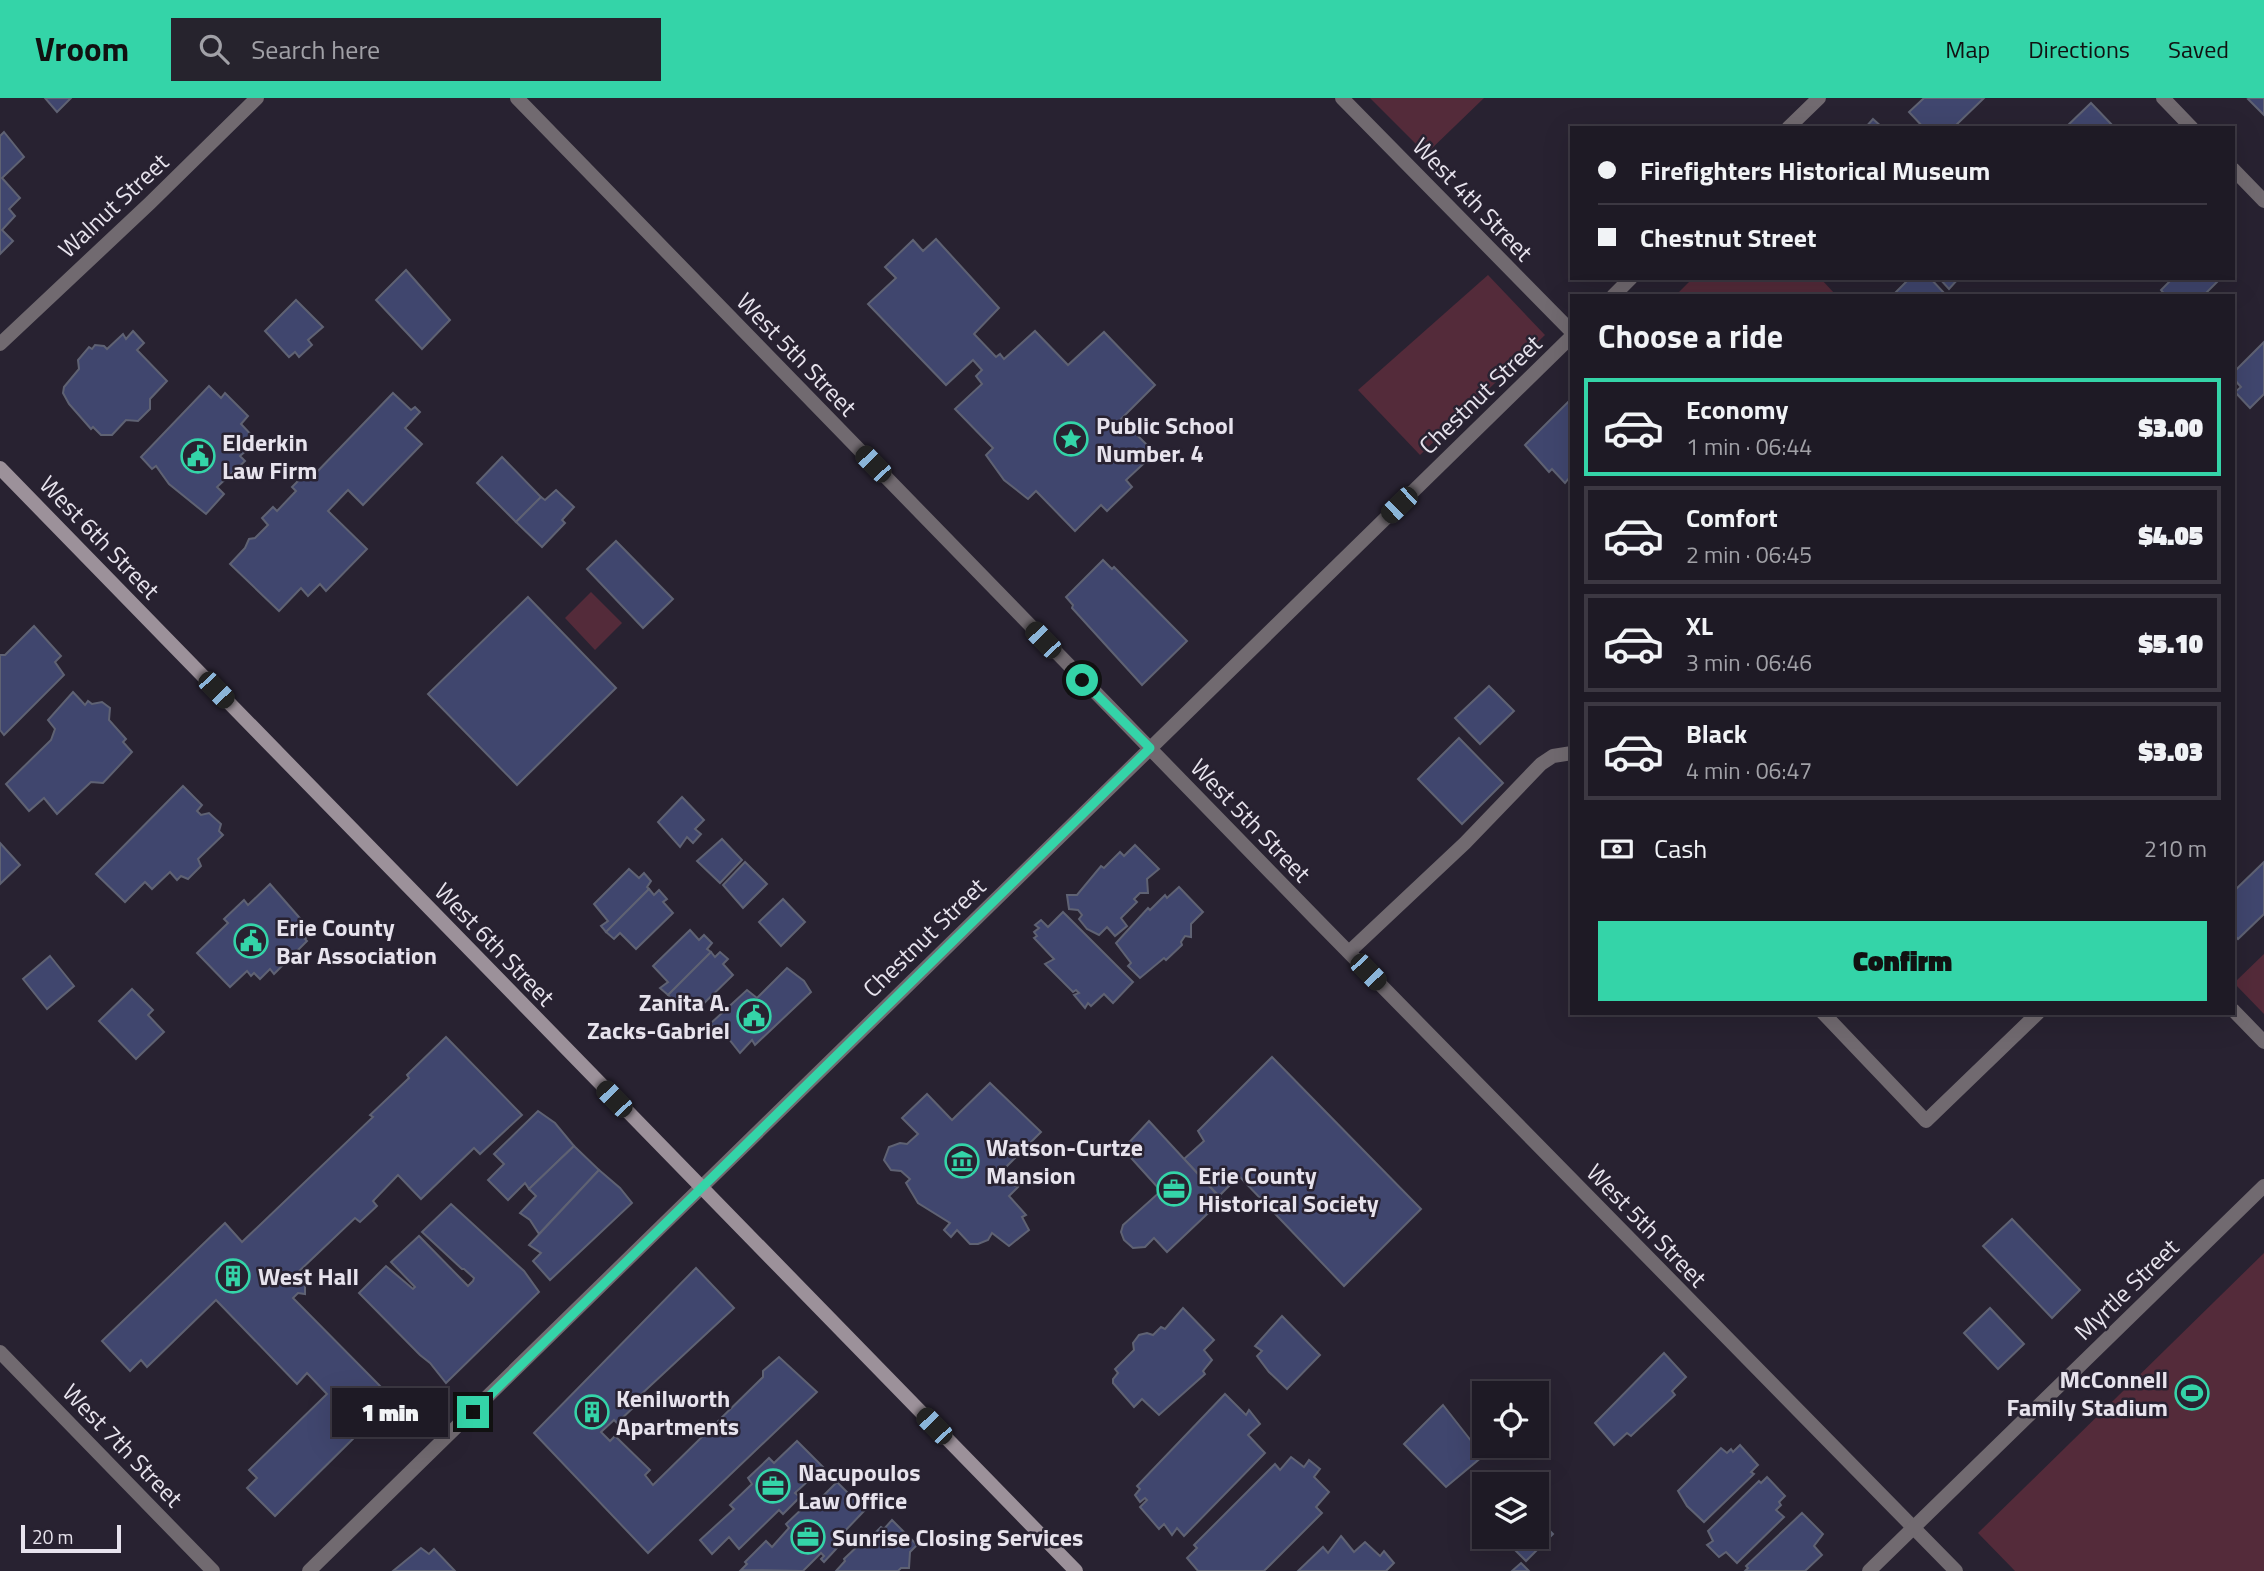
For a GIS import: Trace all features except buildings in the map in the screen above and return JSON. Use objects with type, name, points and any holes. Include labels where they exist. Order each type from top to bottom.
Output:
[{"type":"main road","name":"West 6th Street","points":[[0,468],[1076,1571]]},
{"type":"street","name":"Walnut Street","points":[[0,344],[257,98]]},
{"type":"street","name":"West 5th Street","points":[[517,98],[1956,1571]]},
{"type":"street","name":"West 4th Street","points":[[1342,98],[1570,332]]},
{"type":"street","points":[[1790,126],[1819,98]]},
{"type":"street","points":[[2163,98],[2190,126]]},
{"type":"street","points":[[2235,171],[2264,201]]},
{"type":"street","points":[[1615,294],[1629,280]]},
{"type":"street","name":"Chestnut Street","points":[[309,1571],[1570,336]]},
{"type":"street","points":[[1349,952],[1465,843],[1541,764],[1553,756],[1570,753]]},
{"type":"street","points":[[2235,1012],[2264,1042]]},
{"type":"street","points":[[1825,1015],[1926,1121],[2036,1015]]},
{"type":"street","name":"Myrtle Street","points":[[1869,1571],[2264,1186]]},
{"type":"street","name":"West 7th Street","points":[[0,1352],[213,1571]]},
{"type":"shaded area","points":[[1370,98],[1484,98],[1426,154]]},
{"type":"shaded area","points":[[1488,275],[1545,335],[1420,455],[1358,390]]},
{"type":"shaded area","points":[[1691,280],[1822,280],[1835,294],[1677,294]]},
{"type":"shaded area","points":[[591,592],[622,623],[595,650],[565,618]]},
{"type":"shaded area","points":[[2264,954],[2264,1014],[2235,984]]},
{"type":"shaded area","name":"McConnell Family Stadium","points":[[2264,1253],[2264,1571],[2015,1571],[1978,1533]]},
{"type":"place","name":"Public School Number. 4","points":[[1071,439]]},
{"type":"place","name":"Elderkin Law Firm","points":[[198,456]]},
{"type":"place","name":"Erie County Bar Association","points":[[251,941]]},
{"type":"place","name":"Zanita A. Zacks-Gabriel","points":[[754,1016]]},
{"type":"place","name":"Watson-Curtze Mansion","points":[[962,1161]]},
{"type":"place","name":"Erie County Historical Society","points":[[1174,1189]]},
{"type":"place","name":"West Hall","points":[[233,1276]]},
{"type":"place","name":"McConnell Family Stadium","points":[[2192,1393]]},
{"type":"place","name":"Kenilworth Apartments","points":[[592,1412]]},
{"type":"place","name":"Nacupoulos Law Office","points":[[773,1486]]},
{"type":"place","name":"Sunrise Closing Services","points":[[808,1537]]},
{"type":"route","points":[[473,1412],[1150,748],[1082,680]]}]
